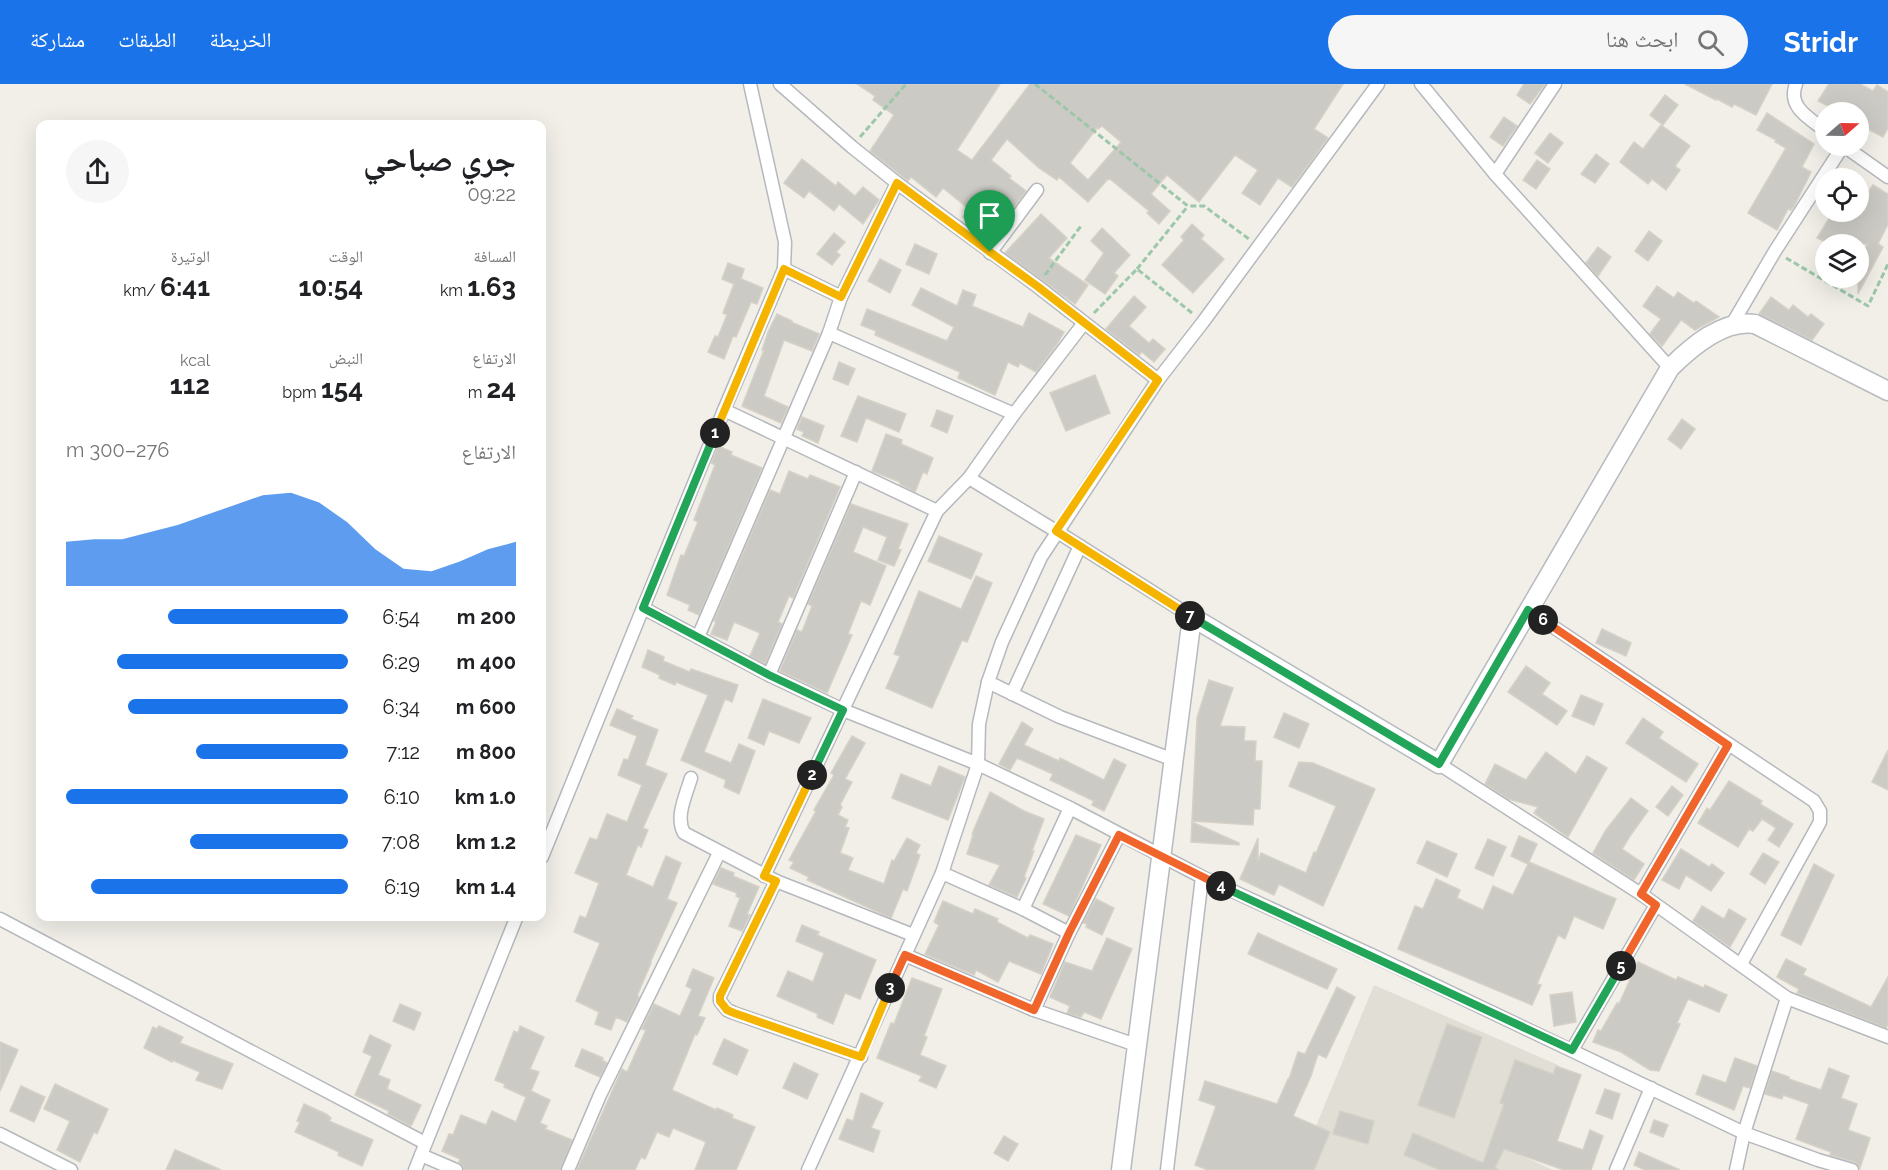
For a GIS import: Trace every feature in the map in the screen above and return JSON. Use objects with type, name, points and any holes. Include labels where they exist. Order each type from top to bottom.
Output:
[{"type":"street","points":[[546,847],[724,410],[784,269],[785,242],[750,84]]},
{"type":"street","points":[[780,84],[897,183],[1037,286],[1158,380]]},
{"type":"street","points":[[808,1170],[861,1057],[942,873],[978,764],[979,724],[988,682],[1002,642],[1041,557],[1056,531],[1158,380],[1378,84]]},
{"type":"street","points":[[1421,84],[1495,174],[1670,368]]},
{"type":"street","points":[[1495,174],[1555,84]]},
{"type":"street","points":[[1796,84],[1793,95],[1794,103],[1815,123]]},
{"type":"street","points":[[1731,326],[1775,252],[1837,156]]},
{"type":"street","points":[[1858,156],[1888,177]]},
{"type":"street","points":[[698,638],[829,333],[841,297],[897,183]]},
{"type":"street","points":[[990,252],[1037,190]]},
{"type":"street","points":[[784,269],[841,297]]},
{"type":"street","points":[[861,1057],[727,1010],[720,1001],[720,996],[843,710],[937,511],[969,478],[1014,414],[1084,323]]},
{"type":"street","points":[[1439,764],[1670,368],[1698,344],[1731,326],[1749,323],[1760,325],[1888,391]]},
{"type":"street","points":[[829,333],[1014,414]]},
{"type":"street","points":[[724,410],[937,511]]},
{"type":"street","points":[[769,675],[856,472]]},
{"type":"street","points":[[969,478],[1192,618],[1439,764],[1641,894],[1787,998],[1888,1037]]},
{"type":"street","points":[[1012,694],[1080,546]]},
{"type":"street","points":[[643,608],[769,675],[843,710],[978,764],[1070,808],[1162,858],[1744,1133],[1852,1170]]},
{"type":"street","points":[[1528,610],[1814,801],[1819,807],[1820,822],[1741,964]]},
{"type":"street","points":[[1121,1170],[1192,618]]},
{"type":"street","points":[[988,682],[1060,717],[1174,760]]},
{"type":"street","points":[[1641,894],[1728,745]]},
{"type":"street","points":[[691,778],[680,817],[682,830],[719,853],[770,878],[913,935]]},
{"type":"street","points":[[1023,909],[1070,808]]},
{"type":"street","points":[[1034,1010],[1069,933],[1119,835]]},
{"type":"street","points":[[568,1170],[600,1095],[719,853]]},
{"type":"street","points":[[942,873],[1023,909],[1069,933]]},
{"type":"street","points":[[1167,1170],[1202,877]]},
{"type":"street","points":[[1572,1050],[1656,905]]},
{"type":"street","points":[[0,919],[423,1149],[456,1170]]},
{"type":"street","points":[[415,1170],[516,921]]},
{"type":"street","points":[[905,955],[1034,1010],[1138,1046]]},
{"type":"street","points":[[1736,1170],[1744,1133],[1787,998]]},
{"type":"street","points":[[1616,1170],[1651,1088]]},
{"type":"street","points":[[0,1134],[71,1170]]},
{"type":"path","points":[[852,147],[906,84]]},
{"type":"path","points":[[1035,84],[1188,206],[1204,206],[1258,246]]},
{"type":"path","points":[[1084,323],[1137,269],[1188,206]]},
{"type":"path","points":[[1037,286],[1081,226]]},
{"type":"path","points":[[1775,252],[1868,306],[1888,264]]},
{"type":"path","points":[[1137,269],[1203,322]]},
{"type":"shaded area","points":[[1374,985],[1558,1065],[1520,1155],[1553,1170],[1298,1170]]},
{"type":"building","points":[[857,84],[1000,84],[957,150],[972,160],[1030,84],[1343,84],[1314,129],[1328,138],[1292,187],[1278,178],[1260,205],[1242,193],[1258,170],[1235,155],[1199,202],[1167,175],[1151,194],[1170,211],[1159,224],[1147,213],[1149,211],[1110,179],[1088,202],[1059,177],[1057,180],[1039,168],[1007,139],[991,160],[1026,191],[989,240],[963,217],[969,209],[943,188],[936,197],[911,177],[908,181],[870,151],[894,115],[873,100],[875,96]],"holes":[[[1102,126],[1121,142],[1088,180],[1070,163],[1097,128]]]},
{"type":"building","points":[[1524,84],[1545,84],[1530,104],[1517,95]]},
{"type":"building","points":[[1685,84],[1772,84],[1756,115],[1734,104],[1732,107]]},
{"type":"building","points":[[1829,84],[1860,84],[1873,91],[1877,85],[1888,92],[1888,128],[1883,137],[1869,130],[1869,102],[1818,101]]},
{"type":"building","points":[[1665,95],[1678,105],[1663,125],[1650,115]]},
{"type":"building","points":[[1767,113],[1814,144],[1802,167],[1811,172],[1794,206],[1791,210],[1788,209],[1777,230],[1748,213],[1786,148],[1757,130]]},
{"type":"building","points":[[1504,117],[1517,126],[1503,146],[1490,137]]},
{"type":"building","points":[[1661,125],[1690,146],[1675,166],[1680,170],[1666,190],[1652,179],[1648,184],[1620,162],[1634,142],[1643,149]]},
{"type":"building","points":[[1550,133],[1563,143],[1548,163],[1535,153]]},
{"type":"building","points":[[1596,154],[1609,164],[1595,183],[1581,174]]},
{"type":"building","points":[[802,159],[836,186],[838,182],[855,196],[863,187],[879,200],[863,224],[839,204],[834,211],[809,191],[804,198],[784,183]]},
{"type":"building","points":[[1537,160],[1550,169],[1536,189],[1523,180]]},
{"type":"building","points":[[1873,185],[1888,194],[1888,224],[1878,244],[1883,247],[1869,273],[1869,234],[1819,234],[1827,222],[1869,222],[1869,191]]},
{"type":"building","points":[[1041,214],[1067,238],[1049,258],[1088,285],[1075,304],[1005,253]]},
{"type":"building","points":[[1192,224],[1204,235],[1201,239],[1224,259],[1193,293],[1162,265],[1184,240],[1181,237]]},
{"type":"building","points":[[1102,228],[1130,255],[1114,273],[1118,276],[1105,294],[1085,280],[1104,253],[1091,241]]},
{"type":"building","points":[[1649,231],[1662,241],[1648,261],[1635,251]]},
{"type":"building","points":[[834,233],[845,242],[836,252],[840,255],[832,265],[817,254]]},
{"type":"building","points":[[915,244],[937,254],[929,274],[906,264]]},
{"type":"building","points":[[1598,247],[1611,257],[1598,276],[1586,263]]},
{"type":"building","points":[[880,259],[901,270],[890,293],[868,281]]},
{"type":"building","points":[[728,263],[744,269],[741,279],[763,288],[757,304],[751,302],[724,359],[708,352],[715,336],[718,337],[727,315],[723,313],[734,284],[722,279]]},
{"type":"building","points":[[1657,286],[1674,298],[1678,292],[1694,303],[1696,301],[1719,317],[1695,330],[1681,320],[1662,346],[1650,334],[1661,319],[1643,306]]},
{"type":"building","points":[[921,288],[957,306],[963,290],[976,295],[972,306],[1023,327],[1029,313],[1064,332],[1036,372],[1020,363],[1018,367],[1008,362],[995,395],[958,378],[960,372],[875,335],[876,331],[861,325],[867,309],[947,341],[954,327],[912,305]]},
{"type":"building","points":[[1134,296],[1146,307],[1129,326],[1149,343],[1153,339],[1165,349],[1154,362],[1142,352],[1139,355],[1106,329]]},
{"type":"building","points":[[1771,297],[1789,310],[1793,305],[1808,317],[1811,314],[1824,324],[1812,340],[1759,314]]},
{"type":"building","points":[[777,314],[819,334],[812,351],[784,340],[764,396],[788,407],[781,423],[742,406],[764,350],[762,350],[768,332]]},
{"type":"building","points":[[839,362],[855,369],[848,385],[833,379]]},
{"type":"building","points":[[1095,375],[1110,413],[1066,431],[1050,393]]},
{"type":"building","points":[[858,396],[906,414],[899,432],[866,418],[857,442],[841,436]]},
{"type":"building","points":[[937,410],[953,416],[947,433],[931,426]]},
{"type":"building","points":[[802,417],[824,426],[818,443],[802,436],[804,432],[797,429]]},
{"type":"building","points":[[1682,419],[1695,429],[1681,449],[1668,439]]},
{"type":"building","points":[[886,434],[902,440],[901,444],[933,458],[927,474],[923,472],[915,492],[900,482],[872,471]]},
{"type":"building","points":[[718,446],[732,452],[731,455],[762,468],[699,615],[688,610],[690,605],[667,595],[681,555],[684,556],[698,522],[694,520],[715,465],[711,463]]},
{"type":"building","points":[[789,471],[808,479],[810,475],[840,487],[793,598],[789,596],[778,622],[782,624],[765,664],[750,656],[760,633],[734,622],[727,640],[711,634],[716,622],[714,621],[770,490],[780,494]]},
{"type":"building","points":[[851,504],[908,524],[894,566],[878,560],[887,537],[863,527],[853,552],[886,566],[870,605],[861,601],[848,634],[852,635],[827,693],[780,671],[797,630],[802,632],[812,606],[808,604]]},
{"type":"building","points":[[939,536],[982,554],[971,579],[928,561]]},
{"type":"building","points":[[976,576],[992,583],[967,642],[962,640],[932,708],[886,688],[900,656],[894,654],[919,591],[961,609]]},
{"type":"building","points":[[1602,629],[1631,643],[1626,656],[1596,643]]},
{"type":"building","points":[[648,650],[664,657],[663,661],[690,672],[691,669],[738,685],[732,702],[725,699],[704,752],[731,763],[739,744],[755,751],[739,794],[724,787],[726,780],[681,760],[708,695],[676,682],[675,685],[642,667]]},
{"type":"building","points":[[1526,666],[1550,683],[1542,694],[1567,711],[1557,725],[1508,692]]},
{"type":"building","points":[[1209,680],[1233,688],[1220,726],[1245,727],[1244,741],[1256,741],[1255,761],[1262,761],[1260,809],[1254,809],[1253,825],[1192,821],[1197,718]]},
{"type":"building","points":[[1581,695],[1603,704],[1594,725],[1572,716]]},
{"type":"building","points":[[763,699],[811,718],[799,743],[769,731],[764,745],[748,738]]},
{"type":"building","points":[[617,709],[633,716],[631,719],[658,730],[645,765],[667,774],[643,828],[648,830],[641,847],[638,845],[626,875],[653,887],[666,856],[681,863],[667,899],[677,903],[650,963],[637,996],[639,997],[627,1022],[616,1017],[611,1030],[595,1024],[599,1012],[576,1001],[600,943],[574,932],[580,916],[586,918],[599,883],[575,873],[590,838],[597,840],[607,814],[627,822],[642,785],[618,775],[624,759],[628,760],[637,736],[610,725]]},
{"type":"building","points":[[1284,713],[1309,724],[1299,748],[1274,737]]},
{"type":"building","points":[[1643,718],[1663,732],[1659,738],[1698,764],[1686,782],[1626,743]]},
{"type":"building","points":[[1022,722],[1033,729],[1024,745],[1059,761],[1060,758],[1104,780],[1114,759],[1126,765],[1104,811],[1092,805],[1094,801],[1050,780],[1053,774],[1017,758],[1010,770],[999,764]]},
{"type":"building","points":[[852,736],[865,743],[845,779],[852,782],[840,805],[842,807],[838,815],[848,820],[845,827],[849,828],[840,853],[853,858],[848,870],[884,884],[892,860],[894,861],[907,838],[920,845],[916,853],[920,855],[907,891],[903,889],[891,918],[807,880],[809,877],[790,868],[794,862],[789,860],[834,775],[831,773]]},
{"type":"building","points":[[1888,750],[1888,790],[1872,782]]},
{"type":"building","points":[[1546,752],[1576,774],[1587,756],[1607,768],[1568,837],[1534,813],[1538,807],[1508,799],[1485,784],[1495,764],[1526,780]]},
{"type":"building","points":[[1299,762],[1313,763],[1375,789],[1323,906],[1279,884],[1274,895],[1240,879],[1258,838],[1258,862],[1261,853],[1306,873],[1336,806],[1289,786]]},
{"type":"building","points":[[939,766],[965,777],[948,820],[892,798],[901,774],[931,786]]},
{"type":"building","points":[[1729,781],[1762,801],[1760,804],[1793,824],[1779,847],[1768,840],[1776,828],[1762,819],[1753,831],[1749,829],[1738,847],[1698,823],[1707,808],[1710,810]]},
{"type":"building","points":[[1672,786],[1683,795],[1668,816],[1656,807]]},
{"type":"building","points":[[990,792],[1044,819],[1024,877],[1026,878],[1017,897],[989,885],[1000,865],[967,854],[972,834]]},
{"type":"building","points":[[1631,798],[1648,811],[1622,849],[1644,864],[1634,880],[1593,853],[1606,830]]},
{"type":"building","points":[[1192,822],[1239,843],[1239,845],[1191,842]]},
{"type":"building","points":[[1076,835],[1101,845],[1069,916],[1043,904]]},
{"type":"building","points":[[1519,836],[1537,844],[1529,862],[1616,899],[1603,929],[1574,916],[1565,939],[1558,935],[1537,984],[1541,985],[1532,1005],[1398,949],[1415,906],[1423,909],[1436,879],[1460,890],[1457,898],[1483,910],[1493,886],[1513,895],[1528,864],[1511,856]]},
{"type":"building","points":[[1488,839],[1506,847],[1493,876],[1475,868]]},
{"type":"building","points":[[1427,841],[1457,854],[1447,877],[1417,863]]},
{"type":"building","points":[[1681,849],[1709,867],[1712,864],[1724,873],[1711,891],[1686,875],[1679,889],[1662,880]]},
{"type":"building","points":[[1763,853],[1779,862],[1765,884],[1750,874]]},
{"type":"building","points":[[1814,864],[1834,875],[1801,945],[1781,935]]},
{"type":"building","points":[[721,868],[759,887],[742,931],[729,926],[740,898],[736,896],[737,893],[713,884]]},
{"type":"building","points":[[1096,899],[1114,908],[1102,935],[1083,923]]},
{"type":"building","points":[[943,901],[973,914],[975,909],[998,919],[997,922],[1028,938],[1030,935],[1053,944],[1041,974],[1009,961],[998,982],[976,970],[974,975],[925,954],[939,925],[934,922]]},
{"type":"building","points":[[1702,906],[1724,919],[1729,909],[1746,919],[1730,947],[1693,921]]},
{"type":"building","points":[[802,925],[819,932],[817,935],[876,960],[860,999],[845,993],[833,1024],[817,1017],[818,1014],[777,996],[788,971],[813,982],[824,953],[796,941]]},
{"type":"building","points":[[1258,933],[1337,969],[1327,989],[1248,954]]},
{"type":"building","points":[[1107,938],[1132,949],[1101,1019],[1084,1012],[1081,1017],[1067,1013],[1070,1006],[1050,997],[1065,962],[1092,971]]},
{"type":"building","points":[[1786,959],[1806,969],[1803,975],[1871,1007],[1888,977],[1888,1024],[1886,1028],[1797,993],[1799,989],[1777,977]]},
{"type":"building","points":[[1638,962],[1676,980],[1678,977],[1704,988],[1705,985],[1727,995],[1719,1012],[1688,999],[1677,1023],[1680,1024],[1659,1071],[1650,1070],[1621,1052],[1593,1042],[1598,1030],[1601,1031],[1617,1003],[1619,1004]]},
{"type":"building","points":[[693,969],[714,978],[698,1016],[705,1018],[697,1035],[695,1034],[672,1090],[716,1110],[717,1108],[733,1115],[732,1118],[755,1127],[736,1170],[695,1170],[706,1142],[673,1128],[669,1137],[657,1132],[645,1159],[641,1157],[635,1170],[577,1170],[622,1069],[627,1072],[646,1030],[642,1029],[654,1004],[680,1016],[692,989],[686,986]]},
{"type":"building","points":[[912,978],[942,989],[924,1036],[927,1037],[920,1055],[946,1066],[936,1088],[919,1081],[922,1076],[877,1058],[891,1023],[894,1024]]},
{"type":"building","points":[[1337,987],[1355,997],[1326,1058],[1318,1054],[1293,1116],[1330,1132],[1314,1170],[1208,1170],[1195,1165],[1216,1106],[1199,1100],[1205,1081],[1277,1104],[1298,1052],[1305,1054]]},
{"type":"building","points":[[1572,992],[1576,1022],[1554,1026],[1550,995]]},
{"type":"building","points":[[400,1004],[421,1013],[414,1030],[393,1021]]},
{"type":"building","points":[[1447,1024],[1482,1037],[1454,1118],[1418,1105]]},
{"type":"building","points":[[159,1026],[183,1037],[180,1043],[233,1064],[222,1089],[196,1080],[200,1072],[172,1060],[172,1062],[144,1048],[153,1027],[157,1029]]},
{"type":"building","points":[[520,1026],[544,1037],[530,1069],[539,1072],[531,1091],[550,1100],[540,1123],[547,1126],[545,1129],[572,1140],[560,1170],[464,1170],[459,1162],[460,1159],[442,1151],[449,1134],[453,1135],[461,1115],[486,1125],[492,1111],[516,1122],[526,1097],[504,1087],[505,1084],[495,1080],[514,1031],[518,1033]]},
{"type":"building","points":[[370,1035],[391,1045],[378,1075],[390,1080],[387,1089],[421,1105],[411,1126],[388,1114],[389,1111],[355,1095],[372,1056],[363,1052]]},
{"type":"building","points":[[724,1039],[748,1050],[737,1075],[713,1064]]},
{"type":"building","points":[[0,1042],[18,1050],[0,1091]]},
{"type":"building","points":[[582,1049],[603,1058],[602,1060],[607,1063],[600,1077],[575,1066]]},
{"type":"building","points":[[1735,1058],[1757,1066],[1750,1088],[1743,1086],[1734,1110],[1696,1094],[1703,1075],[1726,1083]]},
{"type":"building","points":[[1515,1060],[1553,1074],[1556,1066],[1581,1075],[1557,1141],[1583,1150],[1590,1130],[1603,1136],[1591,1170],[1564,1170],[1504,1149],[1495,1168],[1499,1170],[1440,1170],[1404,1155],[1413,1133],[1483,1163],[1504,1104],[1500,1103]]},
{"type":"building","points":[[794,1063],[818,1074],[807,1099],[783,1088]]},
{"type":"building","points":[[1829,1068],[1849,1076],[1841,1098],[1857,1104],[1848,1130],[1870,1138],[1860,1168],[1855,1162],[1830,1155],[1831,1152],[1796,1139],[1809,1104],[1783,1095],[1782,1099],[1765,1094],[1772,1071],[1821,1090]]},
{"type":"building","points":[[55,1084],[108,1109],[97,1134],[94,1132],[80,1162],[57,1150],[70,1121],[44,1109]]},
{"type":"building","points":[[21,1086],[45,1097],[34,1122],[10,1111]]},
{"type":"building","points":[[1605,1089],[1620,1094],[1612,1119],[1596,1113]]},
{"type":"building","points":[[861,1093],[883,1103],[871,1128],[880,1131],[873,1152],[839,1139],[847,1119],[853,1121]]},
{"type":"building","points":[[304,1104],[326,1114],[331,1118],[329,1121],[373,1140],[362,1166],[338,1155],[339,1152],[295,1132]]},
{"type":"building","points":[[1340,1111],[1374,1121],[1368,1144],[1333,1134]]},
{"type":"building","points":[[1654,1120],[1668,1125],[1663,1137],[1650,1132]]},
{"type":"building","points":[[1004,1136],[1018,1144],[1008,1161],[994,1153]]},
{"type":"building","points":[[175,1150],[178,1151],[221,1170],[166,1170]]},
{"type":"building","points":[[1639,1152],[1680,1170],[1645,1170],[1634,1165]]},
{"type":"route","points":[[897,183],[990,252],[1158,380],[1056,531],[1192,618],[1439,764],[1528,610],[1728,745],[1641,894],[1656,905],[1572,1050],[1202,877],[1119,835],[1069,933],[1034,1010],[905,955],[861,1057],[734,1013],[727,1010],[720,1001],[720,996],[776,881],[764,876],[843,710],[769,675],[643,608],[762,316],[784,269],[841,297],[897,183]]}]
